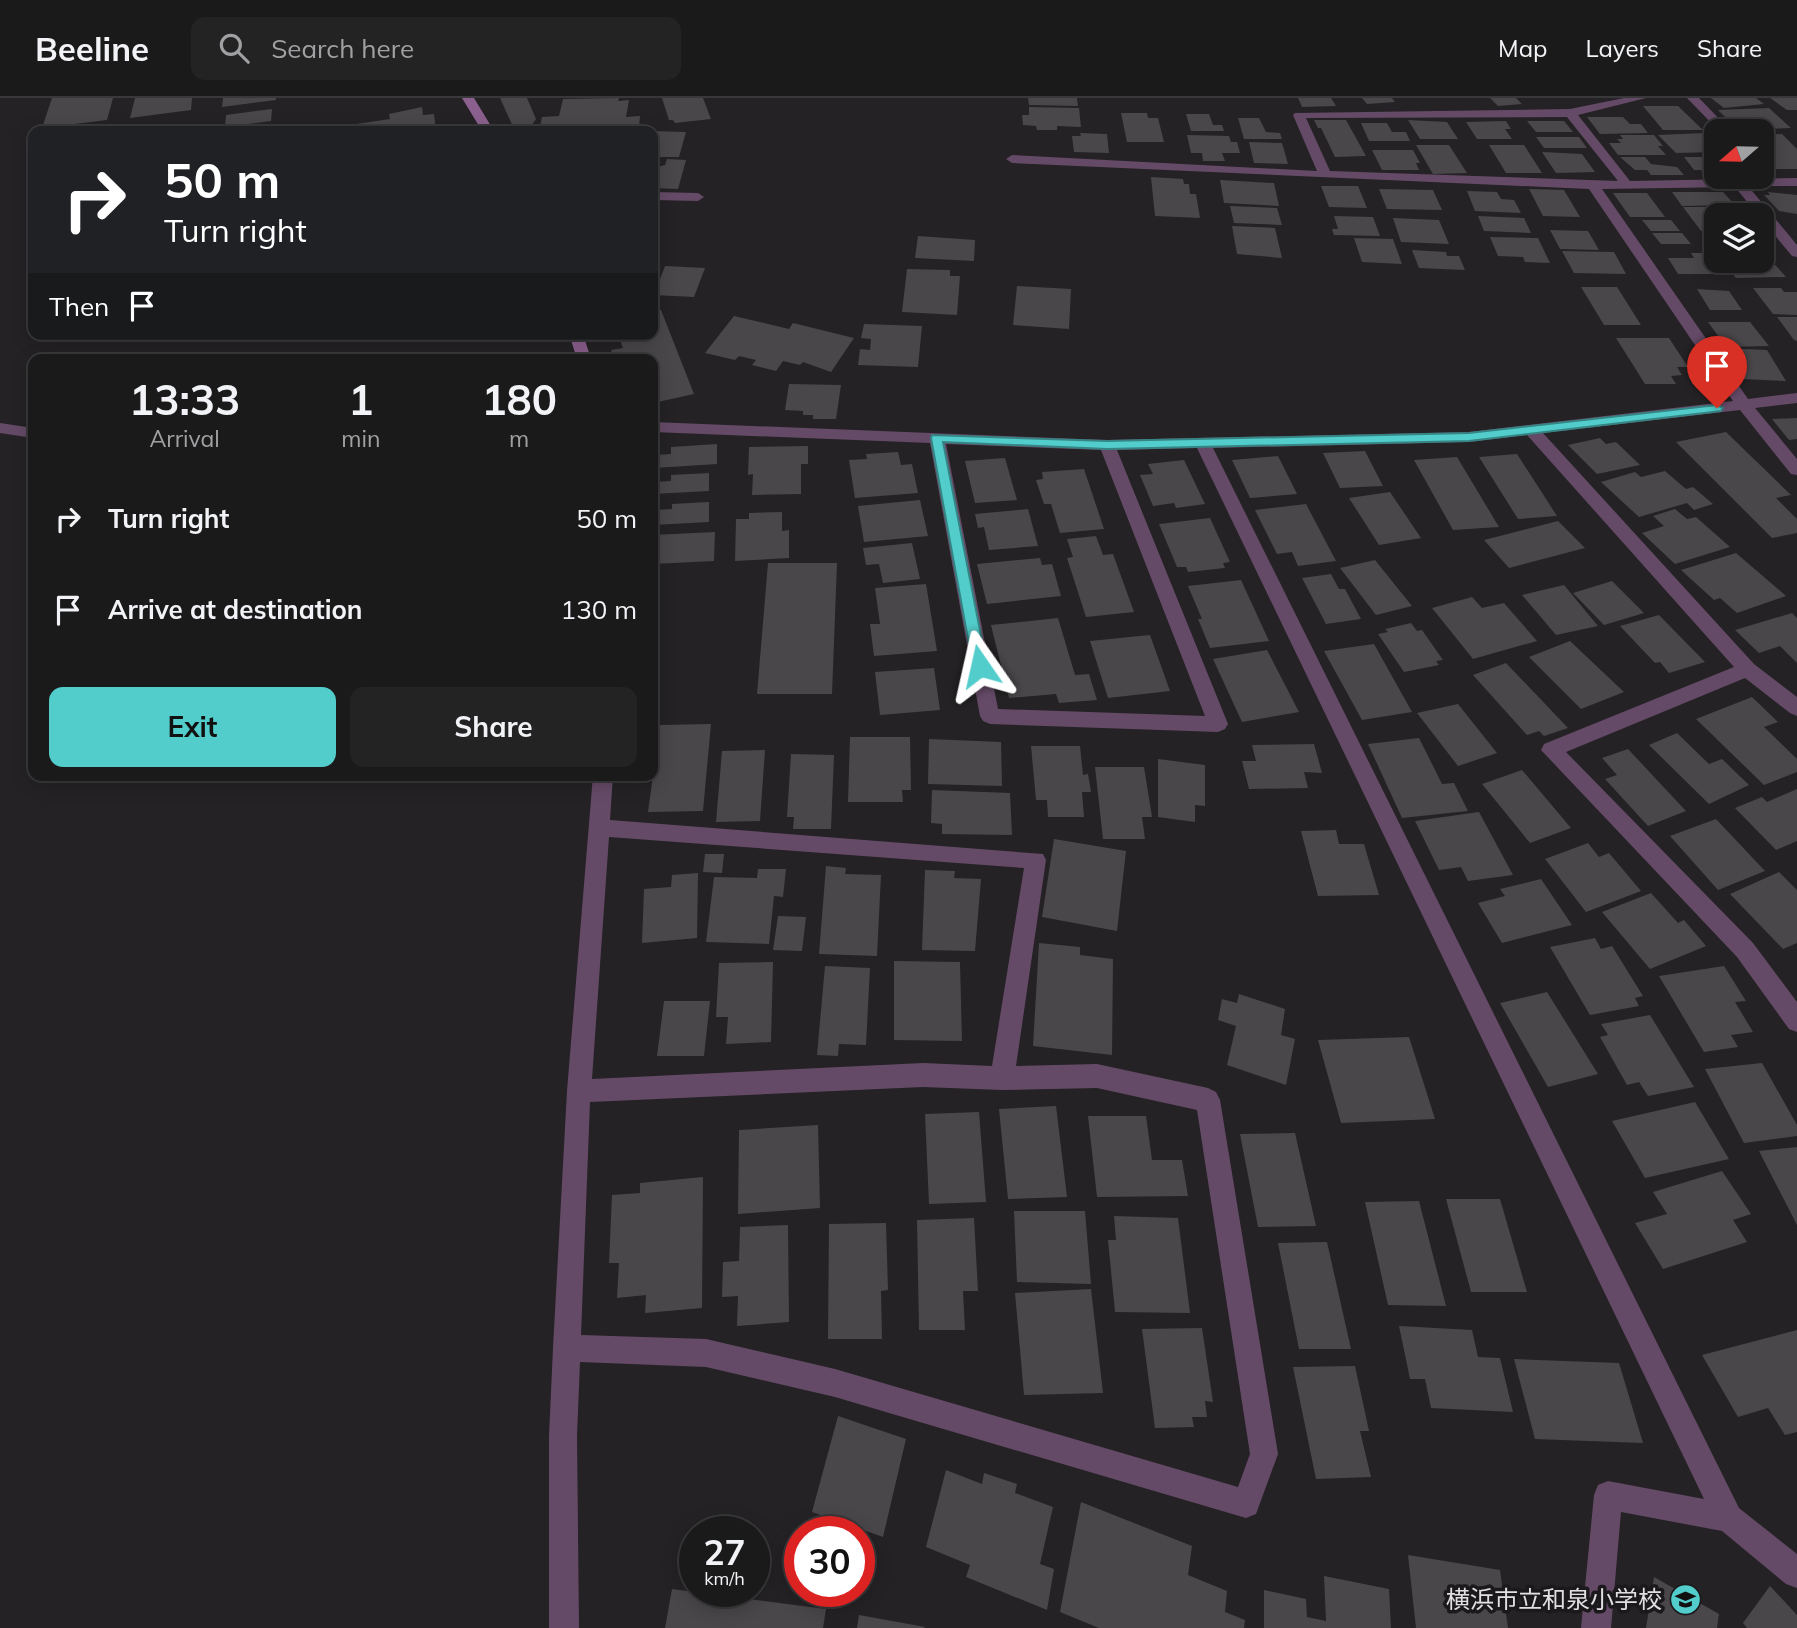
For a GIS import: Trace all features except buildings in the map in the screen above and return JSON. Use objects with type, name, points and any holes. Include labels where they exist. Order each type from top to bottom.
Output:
[{"type":"street","points":[[468,98],[485,126]]},
{"type":"street","points":[[1325,175],[1299,115],[1570,113],[1640,98]]},
{"type":"street","points":[[1693,98],[1713,119]]},
{"type":"street","points":[[1570,113],[1625,182]]},
{"type":"street","points":[[1012,159],[1593,185],[1625,182],[1704,183]]},
{"type":"street","points":[[1774,182],[1797,182]]},
{"type":"street","points":[[1593,185],[1744,405],[1797,470]]},
{"type":"street","points":[[1743,189],[1797,253]]},
{"type":"street","points":[[658,196],[698,197]]},
{"type":"street","points":[[658,427],[1107,445],[1203,444],[1469,437],[1797,398]]},
{"type":"street","points":[[0,428],[28,432]]},
{"type":"street","points":[[1532,431],[1747,669],[1797,708]]},
{"type":"street","points":[[937,438],[990,716],[1218,724],[1107,445]]},
{"type":"street","points":[[1203,444],[1729,1518],[1797,1573]]},
{"type":"street","points":[[1747,669],[1551,750],[1745,950],[1797,1021]]},
{"type":"street","points":[[564,1628],[563,1436],[579,1091],[602,781]]},
{"type":"street","points":[[598,828],[1036,860],[1002,1079]]},
{"type":"street","points":[[567,1348],[706,1353],[835,1383],[1247,1504],[1264,1454],[1208,1100],[1097,1076],[1002,1079],[923,1075],[579,1091]]},
{"type":"street","points":[[1597,1628],[1608,1495],[1729,1518]]},
{"type":"place","name":"横浜市立和泉小学校","points":[[1685,1599]]},
{"type":"route","points":[[980,666],[937,438],[1107,445],[1469,437],[1717,408]]}]
